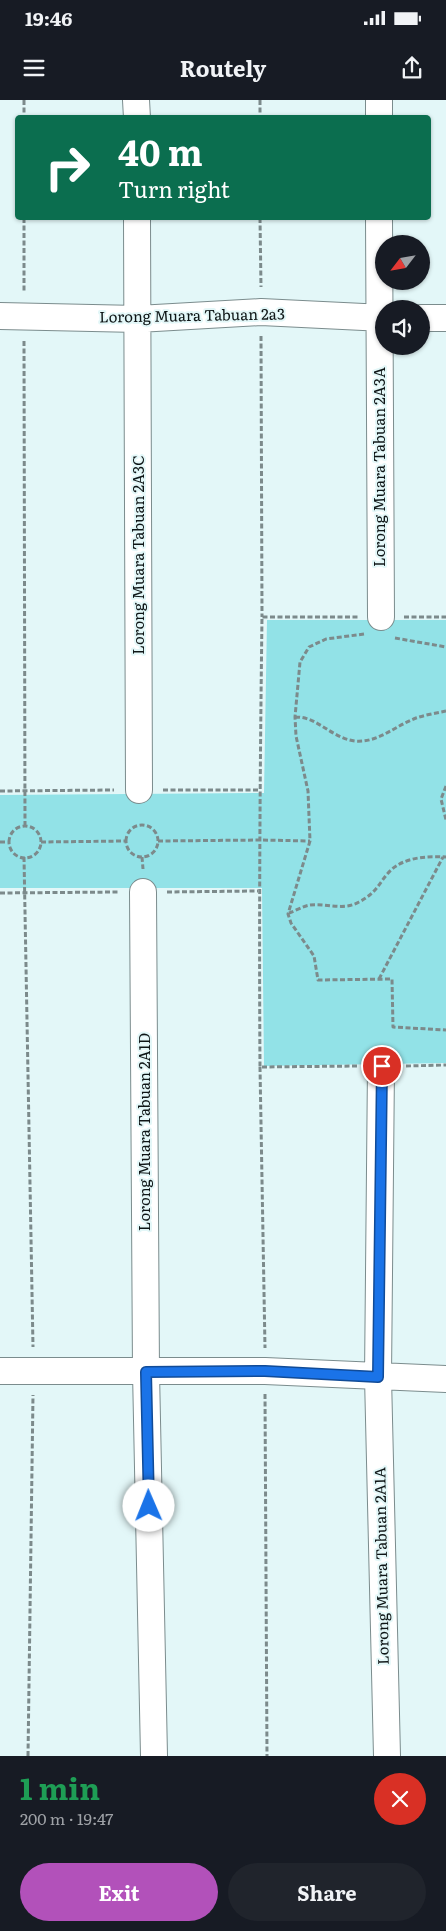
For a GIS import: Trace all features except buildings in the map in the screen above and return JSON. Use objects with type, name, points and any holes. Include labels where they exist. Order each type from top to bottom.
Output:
[{"type":"street","points":[[136,100],[137,115]]},
{"type":"street","points":[[379,100],[379,115]]},
{"type":"street","name":"Lorong Muara Tabuan 2A3C","points":[[137,220],[139,790]]},
{"type":"street","name":"Lorong Muara Tabuan 2A3A","points":[[379,220],[381,300]]},
{"type":"street","name":"Lorong Muara Tabuan 2a3","points":[[12,316],[138,319],[261,312],[375,318]]},
{"type":"street","points":[[430,318],[446,318]]},
{"type":"street","name":"Lorong Muara Tabuan 2A3A","points":[[380,629],[381,355]]},
{"type":"street","name":"Lorong Muara Tabuan 2A1D","points":[[143,892],[146,1372],[154,1756]]},
{"type":"street","name":"Lorong Muara Tabuan 2A1A","points":[[382,1066],[378,1377],[387,1756]]},
{"type":"street","points":[[0,1371],[265,1371],[446,1379]]},
{"type":"path","points":[[24,100],[24,115]]},
{"type":"path","points":[[260,100],[260,115]]},
{"type":"path","points":[[24,220],[12,316],[25,826]]},
{"type":"path","points":[[260,220],[262,617],[261,840],[258,891],[265,1371],[266,1756]]},
{"type":"path","points":[[262,617],[380,629],[446,647]]},
{"type":"path","points":[[446,617],[326,639],[309,647],[300,662],[295,717],[296,736],[308,790],[310,841],[288,914],[291,923],[314,956],[318,980],[392,979],[393,1027],[446,1030]]},
{"type":"path","points":[[295,717],[306,717],[336,736],[355,741],[373,741],[418,717],[446,711]]},
{"type":"path","points":[[446,786],[441,798],[446,820]]},
{"type":"path","points":[[142,824],[150,827],[156,833],[158,841],[153,852],[142,857],[130,853],[126,841],[127,833],[134,827],[142,824]]},
{"type":"path","points":[[25,826],[36,830],[41,842],[36,854],[24,857],[17,855],[9,842],[13,831],[25,826]]},
{"type":"path","points":[[41,842],[126,841]]},
{"type":"path","points":[[158,841],[310,841]]},
{"type":"path","points":[[0,842],[9,842]]},
{"type":"path","points":[[288,914],[310,905],[343,908],[358,903],[377,890],[392,870],[407,861],[428,856],[445,857],[379,978]]},
{"type":"path","points":[[24,857],[34,1372],[28,1756]]},
{"type":"path","points":[[260,1068],[446,1065]]},
{"type":"shaded area","points":[[267,620],[446,620],[446,1063],[264,1066],[262,888],[0,888],[0,795],[264,793]]},
{"type":"route","points":[[149,1506],[146,1372],[265,1371],[378,1377],[382,1066]]}]
